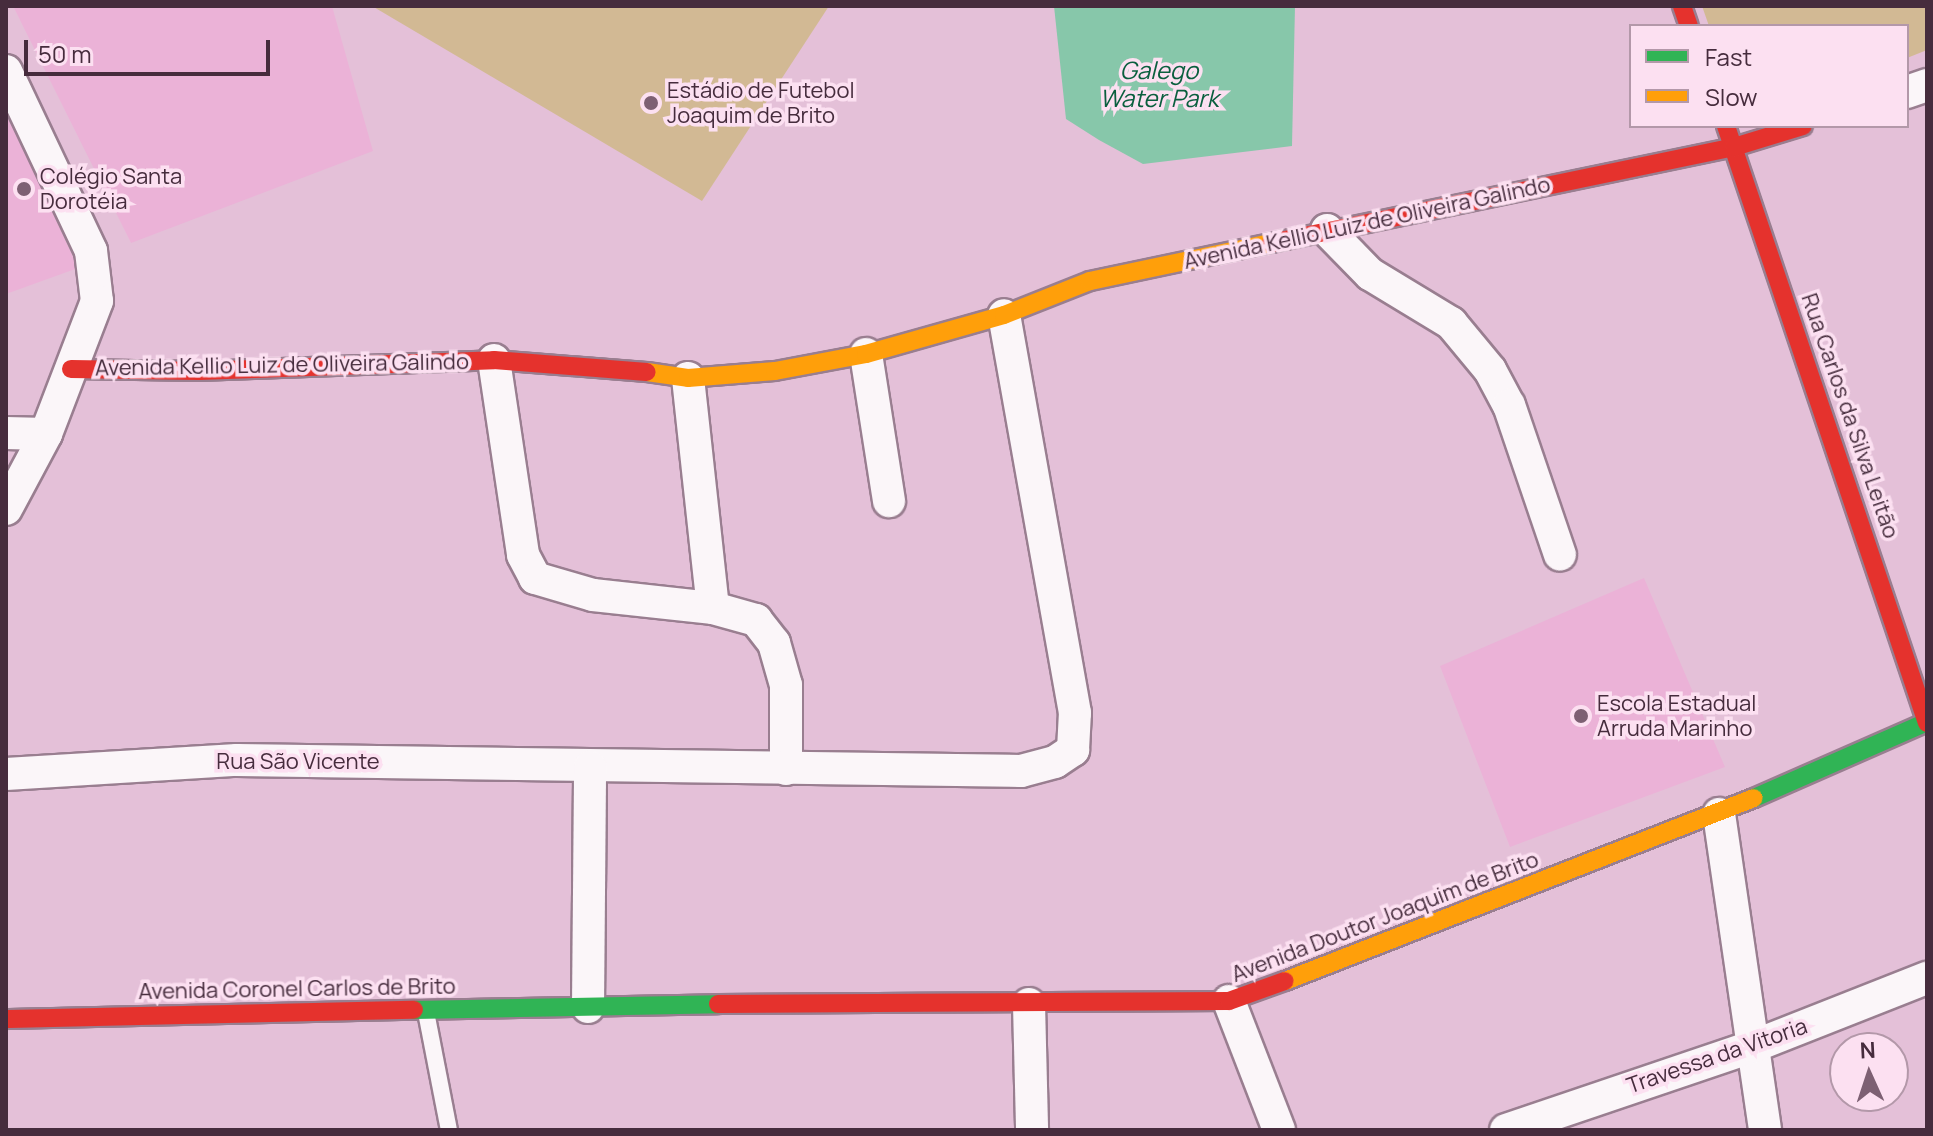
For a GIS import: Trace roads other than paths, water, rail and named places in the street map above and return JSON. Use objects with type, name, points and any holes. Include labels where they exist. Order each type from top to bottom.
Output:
[{"type":"main road","name":"Rua Carlos da Silva Leitão","points":[[1727,128],[1927,723]]},
{"type":"main road","name":"Avenida Kellio Luiz de Oliveira Galindo","points":[[71,369],[199,371],[494,360],[591,364],[688,378],[775,371],[866,354],[1004,315],[1090,281],[1734,147],[1796,128]]},
{"type":"main road","name":"Avenida Doutor Joaquim de Brito","points":[[588,1007],[896,1000],[1029,1004],[1229,1001],[1355,957],[1719,814],[1927,723]]},
{"type":"main road","name":"Avenida Coronel Carlos de Brito","points":[[6,1019],[588,1007]]},
{"type":"street","points":[[6,71],[91,251],[97,301],[46,434],[6,509]]},
{"type":"street","points":[[1327,230],[1370,274],[1451,323],[1490,370],[1509,405],[1560,555]]},
{"type":"street","name":"Rua São Vicente","points":[[6,774],[237,760],[1021,771],[1055,762],[1073,750],[1075,713],[1004,315]]},
{"type":"street","points":[[866,354],[889,501]]},
{"type":"street","name":"Avenida Kellio Luiz de Oliveira Galindo","points":[[494,360],[523,555],[535,578],[593,595],[713,608],[756,620],[774,643],[786,685],[786,769]]},
{"type":"street","points":[[688,378],[713,608]]},
{"type":"street","points":[[6,433],[46,434]]},
{"type":"street","points":[[588,1007],[590,767]]},
{"type":"street","points":[[1719,814],[1765,1130]]},
{"type":"street","name":"Travessa da Vitoria","points":[[1521,1127],[1754,1046],[1927,978]]},
{"type":"street","points":[[1229,1001],[1279,1130]]},
{"type":"street","points":[[1029,1004],[1032,1130]]},
{"type":"lane","points":[[426,1011],[449,1130]]},
{"type":"water","name":"Galego Water Park","points":[[1054,6],[1295,6],[1292,146],[1143,164],[1099,140],[1066,119]]},
{"type":"place","name":"Estádio de Futebol Joaquim de Brito","points":[[651,103]]},
{"type":"place","name":"Colégio Santa Dorotéia","points":[[24,189]]},
{"type":"place","name":"Escola Estadual Arruda Marinho","points":[[1581,716]]}]
